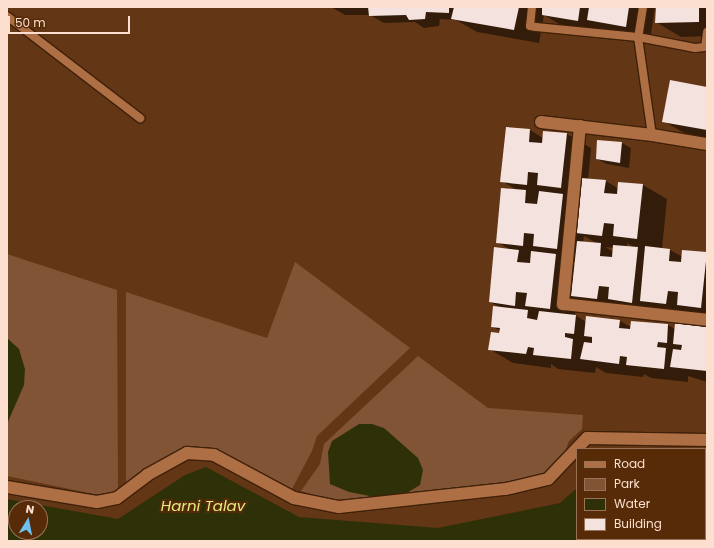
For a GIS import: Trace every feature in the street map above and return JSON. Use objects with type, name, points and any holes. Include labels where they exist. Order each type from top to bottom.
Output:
[{"type":"street","points":[[541,122],[652,135],[707,144]]},
{"type":"street","points":[[580,126],[563,304],[707,320]]},
{"type":"street","points":[[577,448],[587,438],[707,440]]},
{"type":"street","points":[[7,487],[97,502],[117,498],[147,474],[187,453],[214,455],[294,498],[339,507],[506,489],[548,479],[576,450]]},
{"type":"lane","points":[[532,7],[530,26],[536,28],[638,38],[695,48],[705,47],[707,32]]},
{"type":"lane","points":[[643,7],[638,38],[652,135]]},
{"type":"lane","points":[[7,16],[140,118]]},
{"type":"green space","points":[[7,254],[117,290],[118,492],[103,496],[7,476]]},
{"type":"green space","points":[[295,262],[410,348],[317,436],[312,451],[292,489],[216,449],[195,447],[183,449],[162,460],[126,483],[126,292],[267,338]]},
{"type":"green space","points":[[418,356],[488,408],[583,415],[582,429],[569,441],[564,455],[547,474],[505,486],[341,503],[301,491],[320,464],[324,444]]},
{"type":"water","points":[[7,338],[19,349],[25,369],[24,385],[7,424]]},
{"type":"water","points":[[359,424],[372,424],[384,428],[418,458],[423,470],[420,485],[405,494],[375,497],[349,492],[330,484],[328,452],[332,441]]},
{"type":"water","name":"Harni Talav","points":[[206,467],[299,517],[438,528],[560,503],[576,489],[576,540],[706,540],[706,499],[707,541],[7,541],[7,499],[13,500],[8,500],[8,540],[48,540],[48,506],[118,519],[185,475]]},
{"type":"building","points":[[368,7],[449,7],[449,13],[426,12],[425,19],[409,20],[406,15],[369,16]]},
{"type":"building","points":[[454,7],[519,7],[514,30],[451,19]]},
{"type":"building","points":[[542,7],[580,7],[578,21],[542,15]]},
{"type":"building","points":[[589,7],[629,7],[626,27],[587,20]]},
{"type":"building","points":[[656,7],[699,7],[699,22],[655,23]]},
{"type":"building","points":[[670,80],[707,87],[707,130],[662,122]]},
{"type":"building","points":[[506,127],[530,129],[529,142],[542,143],[543,131],[567,133],[561,188],[537,185],[538,173],[528,172],[527,185],[500,182]]},
{"type":"building","points":[[597,140],[622,142],[620,163],[596,159]]},
{"type":"building","points":[[581,178],[606,180],[604,193],[617,194],[618,182],[643,184],[637,239],[613,236],[614,224],[604,223],[602,236],[576,233]]},
{"type":"building","points":[[501,188],[526,190],[525,203],[537,204],[539,191],[563,194],[557,249],[533,246],[534,234],[524,233],[523,246],[496,243]]},
{"type":"building","points":[[577,241],[601,243],[600,256],[612,257],[613,245],[638,247],[632,303],[608,299],[609,287],[599,286],[597,299],[571,296]]},
{"type":"building","points":[[645,246],[670,249],[669,261],[681,262],[682,250],[707,252],[701,308],[677,305],[678,292],[668,291],[666,304],[640,301]]},
{"type":"building","points":[[494,247],[519,250],[517,262],[530,263],[531,251],[556,254],[550,309],[525,306],[527,293],[516,292],[515,306],[489,302]]},
{"type":"building","points":[[493,306],[528,310],[527,318],[537,320],[539,311],[576,315],[574,334],[565,333],[565,337],[573,339],[571,359],[533,355],[534,348],[528,347],[526,354],[488,350],[491,332],[499,333],[500,328],[491,327]]},
{"type":"building","points":[[586,316],[620,320],[619,328],[630,329],[631,321],[668,324],[667,343],[658,342],[657,347],[666,348],[664,369],[626,365],[627,357],[620,356],[619,364],[580,359],[584,342],[592,343],[592,337],[584,336]]},
{"type":"building","points":[[675,323],[707,327],[707,371],[670,367],[673,349],[681,350],[682,345],[673,344]]}]
